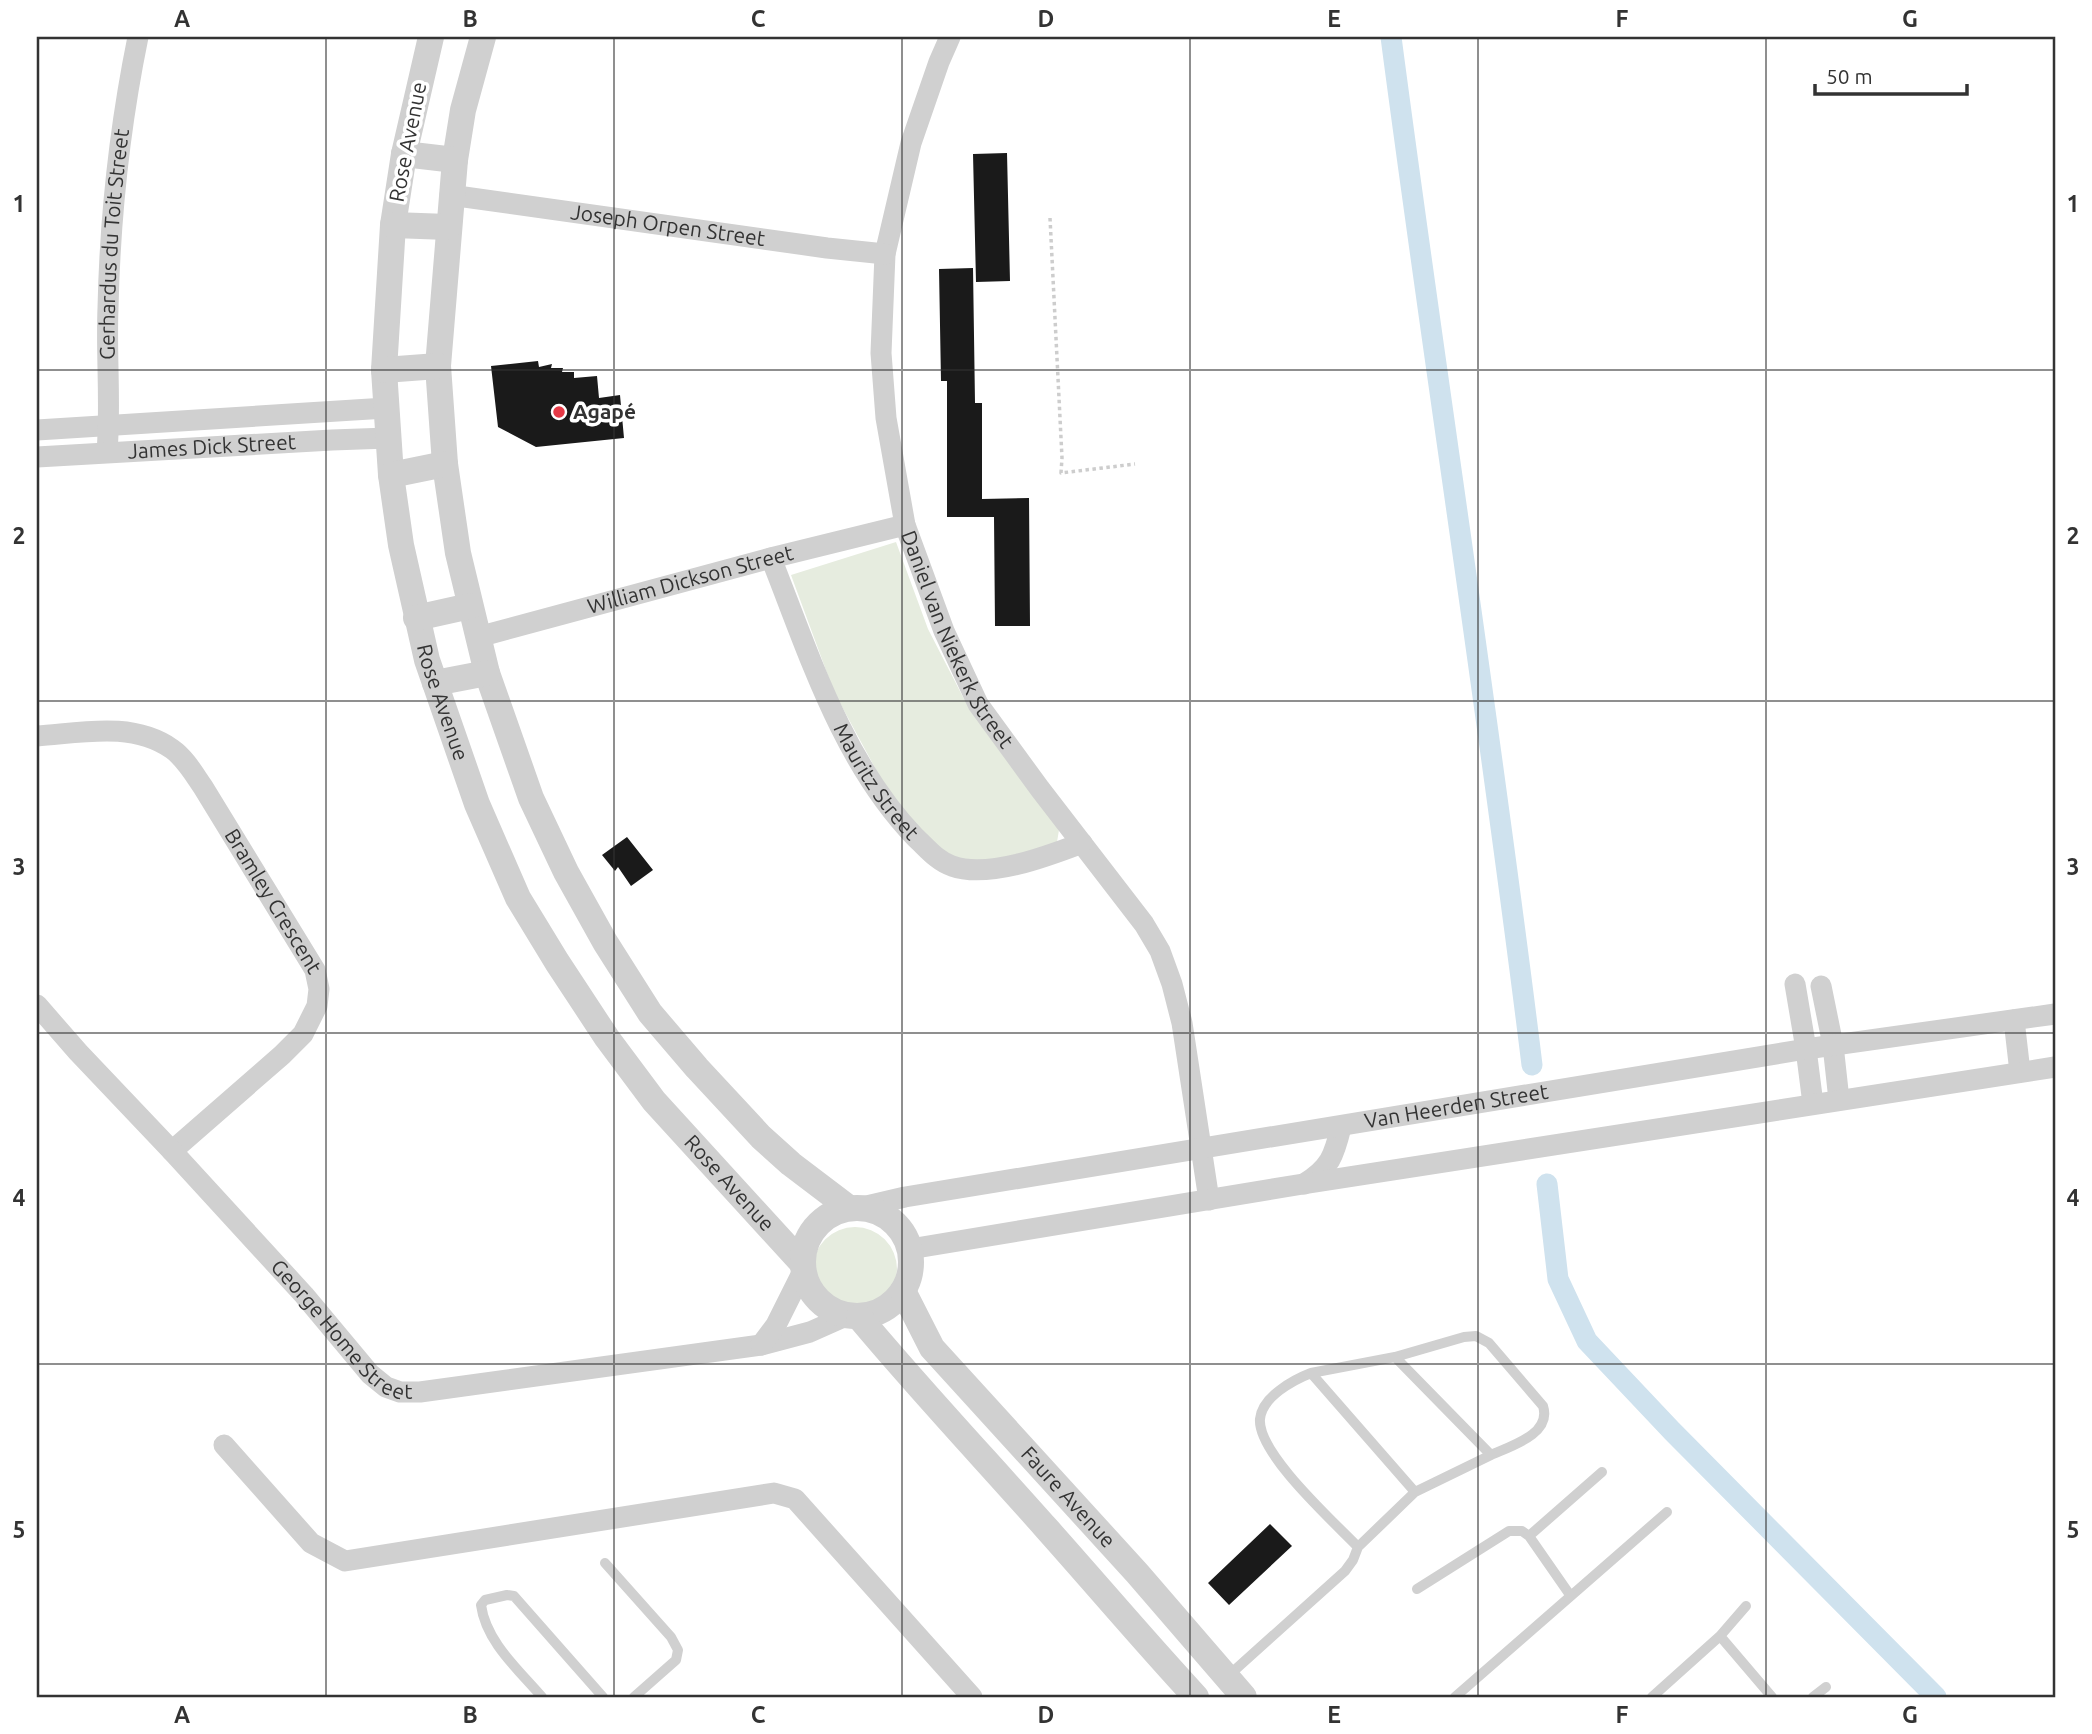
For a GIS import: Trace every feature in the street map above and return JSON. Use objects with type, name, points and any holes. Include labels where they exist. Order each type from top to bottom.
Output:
[{"type":"street","name":"Gerhardus du Toit Street","points":[[107,452],[107,308],[111,233],[121,140],[138,37]]},
{"type":"street","name":"Rose Avenue","points":[[431,37],[404,154],[393,225],[384,370],[391,475],[401,545],[416,618],[435,683],[477,804],[518,898],[557,962],[607,1038],[654,1101],[802,1267]]},
{"type":"street","points":[[484,37],[463,110],[450,195],[438,366],[445,464],[458,553],[487,673],[531,798],[560,860],[605,942],[650,1013],[761,1137],[791,1164],[853,1208]]},
{"type":"street","name":"Daniel van Niekerk Street","points":[[948,37],[911,144],[885,254],[881,353],[886,418],[905,525],[944,631],[978,704],[1144,924],[1160,951],[1182,1023],[1209,1200]]},
{"type":"street","points":[[404,154],[455,160]]},
{"type":"street","name":"Joseph Orpen Street","points":[[450,195],[885,254]]},
{"type":"street","points":[[393,225],[448,227]]},
{"type":"street","points":[[384,370],[438,366]]},
{"type":"street","name":"James Dick Street","points":[[37,430],[386,408]]},
{"type":"street","name":"James Dick Street","points":[[37,457],[388,438]]},
{"type":"street","points":[[391,475],[445,464]]},
{"type":"street","name":"William Dickson Street","points":[[478,637],[905,525]]},
{"type":"street","name":"Mauritz Street","points":[[771,558],[818,678],[858,761],[892,813],[930,852],[940,861],[973,870],[1014,865],[1053,855],[1082,843]]},
{"type":"street","points":[[416,618],[470,606]]},
{"type":"street","points":[[435,683],[487,673]]},
{"type":"street","name":"Bramley Crescent","points":[[37,736],[107,730],[134,733],[157,740],[173,749],[203,787],[314,970],[319,989],[317,1006],[303,1034],[172,1151]]},
{"type":"street","points":[[1795,984],[1813,1104]]},
{"type":"street","points":[[1821,986],[1833,1045],[1839,1100]]},
{"type":"street","name":"George Home Street","points":[[37,1004],[78,1052],[304,1295],[370,1374],[386,1387],[400,1392],[420,1392],[761,1345],[853,1317]]},
{"type":"street","name":"Van Heerden Street","points":[[853,1208],[905,1197],[1806,1049],[2055,1014]]},
{"type":"street","points":[[2014,1020],[2020,1072]]},
{"type":"street","points":[[910,1249],[1303,1184],[2055,1067]]},
{"type":"street","points":[[1303,1184],[1322,1172],[1335,1153],[1340,1127]]},
{"type":"street","points":[[761,1345],[776,1325],[802,1267],[804,1247],[821,1221],[834,1213],[853,1208],[872,1209],[896,1224],[910,1249],[911,1268],[903,1291],[889,1307],[870,1315],[853,1317],[835,1312],[817,1300],[810,1291],[802,1267]]},
{"type":"street","name":"Faure Avenue","points":[[903,1291],[932,1348],[1070,1499],[1232,1689]]},
{"type":"street","name":"Faure Avenue","points":[[853,1317],[1196,1697]]},
{"type":"street","points":[[224,1445],[311,1543],[345,1561],[774,1493],[795,1499],[972,1697]]},
{"type":"street","points":[[1048,1530],[1070,1499]]},
{"type":"lane","points":[[1232,1689],[1338,1578],[1353,1560],[1358,1547],[1415,1492],[1540,1429],[1545,1413],[1543,1406],[1489,1343],[1476,1336],[1464,1337],[1395,1357],[1311,1373],[1283,1388],[1266,1404],[1260,1417],[1271,1451],[1283,1469],[1358,1547]]},
{"type":"lane","points":[[1395,1357],[1491,1455]]},
{"type":"lane","points":[[1311,1373],[1415,1492]]},
{"type":"lane","points":[[1529,1536],[1602,1472]]},
{"type":"lane","points":[[1455,1697],[1667,1512]]},
{"type":"lane","points":[[1417,1589],[1509,1531],[1522,1531],[1529,1536],[1570,1595]]},
{"type":"lane","points":[[605,1563],[671,1637],[678,1650],[676,1660],[634,1697]]},
{"type":"lane","points":[[542,1697],[503,1652],[488,1629],[481,1605],[485,1600],[514,1596],[603,1697]]},
{"type":"lane","points":[[1652,1697],[1720,1636],[1746,1606]]},
{"type":"lane","points":[[1720,1636],[1772,1697]]},
{"type":"lane","points":[[1813,1697],[1826,1687]]},
{"type":"path","points":[[1050,218],[1061,473],[1135,464]]},
{"type":"shaded area","points":[[896,542],[928,629],[964,699],[1059,830],[1057,842],[1041,853],[955,864],[893,801],[834,692],[791,575]]},
{"type":"shaded area","points":[[855,1227],[871,1230],[885,1239],[894,1253],[897,1269],[894,1285],[885,1299],[871,1308],[855,1311],[839,1308],[825,1299],[816,1285],[813,1269],[816,1253],[825,1239],[839,1230]]},
{"type":"building","points":[[1007,153],[1010,281],[976,282],[973,154]]},
{"type":"building","points":[[973,268],[975,403],[982,403],[982,499],[1029,498],[1030,626],[995,626],[994,517],[947,517],[947,381],[941,381],[939,269]]},
{"type":"building","name":"Agapé","points":[[538,361],[539,367],[552,364],[551,368],[563,368],[562,372],[574,372],[574,378],[597,376],[599,398],[620,395],[624,438],[536,447],[498,427],[491,366]]},
{"type":"building","points":[[627,837],[653,870],[631,886],[618,867],[615,871],[602,855]]},
{"type":"building","points":[[1270,1524],[1292,1546],[1229,1605],[1208,1583]]},
{"type":"waterway","points":[[1391,37],[1499,808],[1532,1065]]},
{"type":"waterway","points":[[1547,1184],[1558,1279],[1587,1341],[1672,1431],[1936,1697]]},
{"type":"place","name":"Agapé","points":[[559,412]]}]
